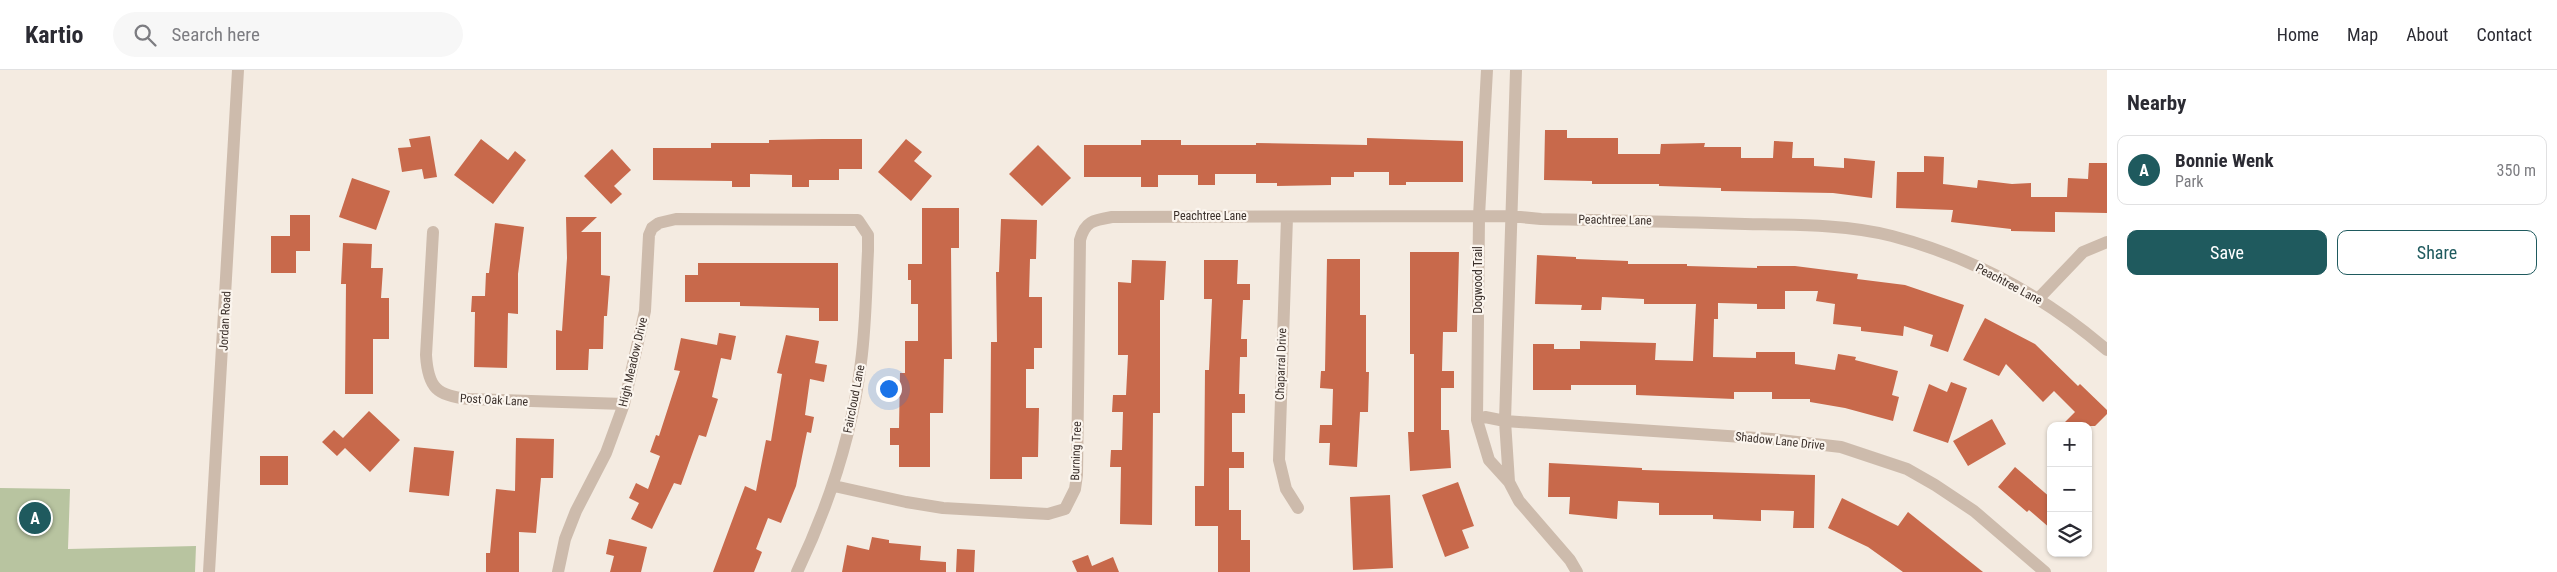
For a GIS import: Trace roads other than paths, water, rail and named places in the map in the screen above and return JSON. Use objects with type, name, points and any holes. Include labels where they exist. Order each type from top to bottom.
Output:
[{"type":"street","name":"Jordan Road","points":[[209,572],[238,70]]},
{"type":"street","name":"Dogwood Trail","points":[[1487,70],[1479,216],[1477,420],[1489,460],[1509,482],[1520,501],[1570,560],[1577,572]]},
{"type":"street","name":"Dogwood Trail","points":[[1509,482],[1505,421],[1516,70]]},
{"type":"street","name":"Peachtree Lane","points":[[1092,221],[1121,217],[1510,216],[1540,219],[1781,225],[1857,230],[1891,236],[1960,259],[2011,283],[2039,298],[2107,350]]},
{"type":"street","name":"Chaparral Drive","points":[[1287,217],[1279,460],[1286,488],[1298,508]]},
{"type":"street","name":"High Meadow Drive","points":[[558,572],[565,539],[576,511],[606,453],[624,404],[644,318],[649,235],[652,228],[658,223],[676,219],[858,220]]},
{"type":"street","name":"Faircloud Lane","points":[[797,572],[834,486],[851,424],[862,359],[868,235],[858,220]]},
{"type":"street","name":"Burning Tree","points":[[834,486],[943,508],[1048,514],[1065,509],[1074,489],[1077,475],[1080,240],[1083,231],[1092,221]]},
{"type":"street","name":"Post Oak Lane","points":[[433,232],[426,355],[427,373],[436,389],[450,397],[470,400],[624,404]]},
{"type":"street","points":[[2039,298],[2084,252],[2107,242]]},
{"type":"street","name":"Shadow Lane Drive","points":[[1477,420],[1485,417],[1505,421],[1772,439],[1841,447],[1907,469],[1935,485],[1974,511],[2045,572]]},
{"type":"place","name":"Bonnie Wenk","points":[[35,518]]}]
